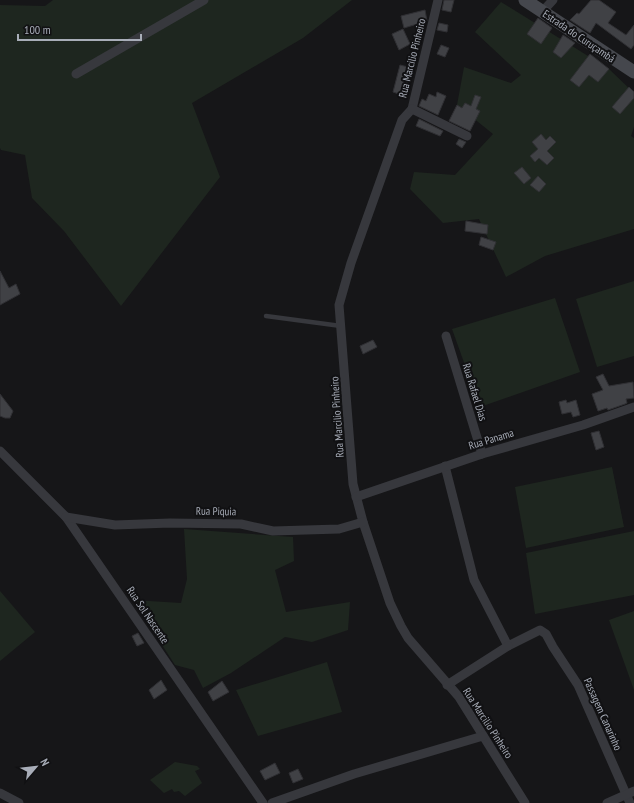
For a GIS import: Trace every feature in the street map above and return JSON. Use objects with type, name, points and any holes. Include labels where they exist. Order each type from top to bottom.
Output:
[{"type":"street","points":[[76,74],[204,0]]},
{"type":"street","name":"Rua Marcilio Pinheiro","points":[[438,0],[412,109],[402,120],[351,263],[339,305],[353,484],[363,522],[390,604],[398,621],[408,638],[467,709],[524,803]]},
{"type":"street","name":"Estrada do Curuçambá","points":[[525,0],[632,67]]},
{"type":"street","points":[[542,12],[553,0]]},
{"type":"street","points":[[412,109],[466,136]]},
{"type":"street","name":"Rua Rafael Dias","points":[[446,336],[482,454]]},
{"type":"street","name":"Rua Panama","points":[[356,497],[482,454],[583,425],[634,407]]},
{"type":"street","name":"Rua Sol Nascente","points":[[0,451],[66,517],[263,803]]},
{"type":"street","points":[[445,466],[474,580],[508,646],[447,685]]},
{"type":"street","name":"Rua Piquia","points":[[66,517],[115,525],[170,523],[241,524],[274,531],[339,529],[363,522]]},
{"type":"street","name":"Passagem Canarinho","points":[[508,646],[540,630],[546,634],[578,685],[630,796]]},
{"type":"street","points":[[272,803],[354,774],[483,736]]},
{"type":"street","points":[[0,793],[19,803]]},
{"type":"street","points":[[607,803],[630,796]]},
{"type":"lane","points":[[266,316],[341,326]]},
{"type":"shaded area","points":[[53,0],[352,0],[303,38],[192,103],[220,177],[121,306],[64,231],[32,198],[25,155],[1,150],[0,148],[0,5],[45,6]]},
{"type":"shaded area","points":[[501,2],[609,69],[634,93],[634,127],[631,136],[634,138],[634,229],[545,256],[506,277],[479,219],[443,223],[410,189],[414,172],[455,175],[493,134],[457,105],[464,67],[511,83],[521,75],[475,32]]},
{"type":"shaded area","points":[[634,281],[634,356],[597,367],[576,299]]},
{"type":"shaded area","points":[[555,298],[580,372],[480,407],[452,329]]},
{"type":"shaded area","points":[[612,467],[624,527],[526,548],[515,487]]},
{"type":"shaded area","points":[[184,529],[293,537],[294,561],[275,570],[286,612],[350,602],[348,630],[312,642],[285,637],[231,673],[203,688],[194,670],[175,665],[133,600],[181,603],[187,579]]},
{"type":"shaded area","points":[[634,531],[634,595],[535,614],[526,553]]},
{"type":"shaded area","points":[[0,591],[35,632],[0,661]]},
{"type":"shaded area","points":[[634,611],[634,690],[609,620]]},
{"type":"shaded area","points":[[327,662],[342,712],[258,736],[236,690]]},
{"type":"shaded area","points":[[175,762],[197,766],[200,769],[195,771],[202,783],[185,796],[179,791],[174,792],[172,789],[164,793],[150,780]]},
{"type":"building","points":[[444,0],[454,0],[451,12],[442,10]]},
{"type":"building","points":[[591,0],[599,0],[616,12],[608,23],[626,35],[634,25],[634,45],[631,49],[596,23],[590,33],[570,20],[577,13],[579,14]]},
{"type":"building","points":[[425,10],[427,21],[404,28],[401,16]]},
{"type":"building","points":[[538,18],[552,28],[541,44],[527,34]]},
{"type":"building","points":[[439,23],[448,25],[447,32],[437,30]]},
{"type":"building","points":[[403,29],[410,44],[399,50],[392,34]]},
{"type":"building","points":[[563,35],[575,43],[561,58],[553,52]]},
{"type":"building","points":[[441,45],[449,48],[445,57],[437,54]]},
{"type":"building","points":[[590,54],[609,69],[598,82],[589,75],[579,87],[570,80]]},
{"type":"building","points":[[400,65],[412,68],[405,96],[393,92]]},
{"type":"building","points":[[629,87],[634,92],[634,98],[620,114],[612,107]]},
{"type":"building","points":[[437,92],[446,96],[438,115],[419,106],[422,99],[426,101],[429,94],[436,97]]},
{"type":"building","points":[[475,95],[481,97],[476,109],[480,111],[470,131],[449,121],[457,105],[462,108],[465,103],[471,106]]},
{"type":"building","points":[[419,119],[443,131],[440,136],[416,126]]},
{"type":"building","points":[[541,134],[546,140],[550,136],[556,142],[547,151],[554,158],[547,165],[539,158],[535,162],[530,156],[538,149],[532,142]]},
{"type":"building","points":[[459,139],[466,142],[462,148],[456,144]]},
{"type":"building","points":[[522,167],[531,178],[524,184],[514,173]]},
{"type":"building","points":[[538,176],[546,184],[539,192],[530,185]]},
{"type":"building","points":[[466,221],[488,225],[487,234],[465,231]]},
{"type":"building","points":[[481,237],[496,242],[493,250],[479,245]]},
{"type":"building","points":[[0,271],[9,288],[16,284],[20,294],[0,305]]},
{"type":"building","points":[[373,340],[377,347],[363,354],[360,346]]},
{"type":"building","points":[[603,374],[609,386],[633,382],[634,398],[626,399],[627,403],[625,404],[608,410],[607,408],[598,411],[592,394],[603,390],[596,377]]},
{"type":"building","points":[[0,394],[13,411],[10,418],[0,416]]},
{"type":"building","points":[[566,400],[567,403],[576,400],[580,415],[573,417],[571,412],[562,414],[559,402]]},
{"type":"building","points":[[599,431],[604,447],[596,450],[591,433]]},
{"type":"building","points":[[138,633],[144,643],[137,646],[132,636]]},
{"type":"building","points":[[161,680],[167,690],[154,699],[149,690]]},
{"type":"building","points":[[222,681],[229,692],[213,701],[208,692]]},
{"type":"building","points":[[275,763],[280,773],[265,780],[260,771]]},
{"type":"building","points":[[298,769],[303,779],[293,783],[289,773]]}]
